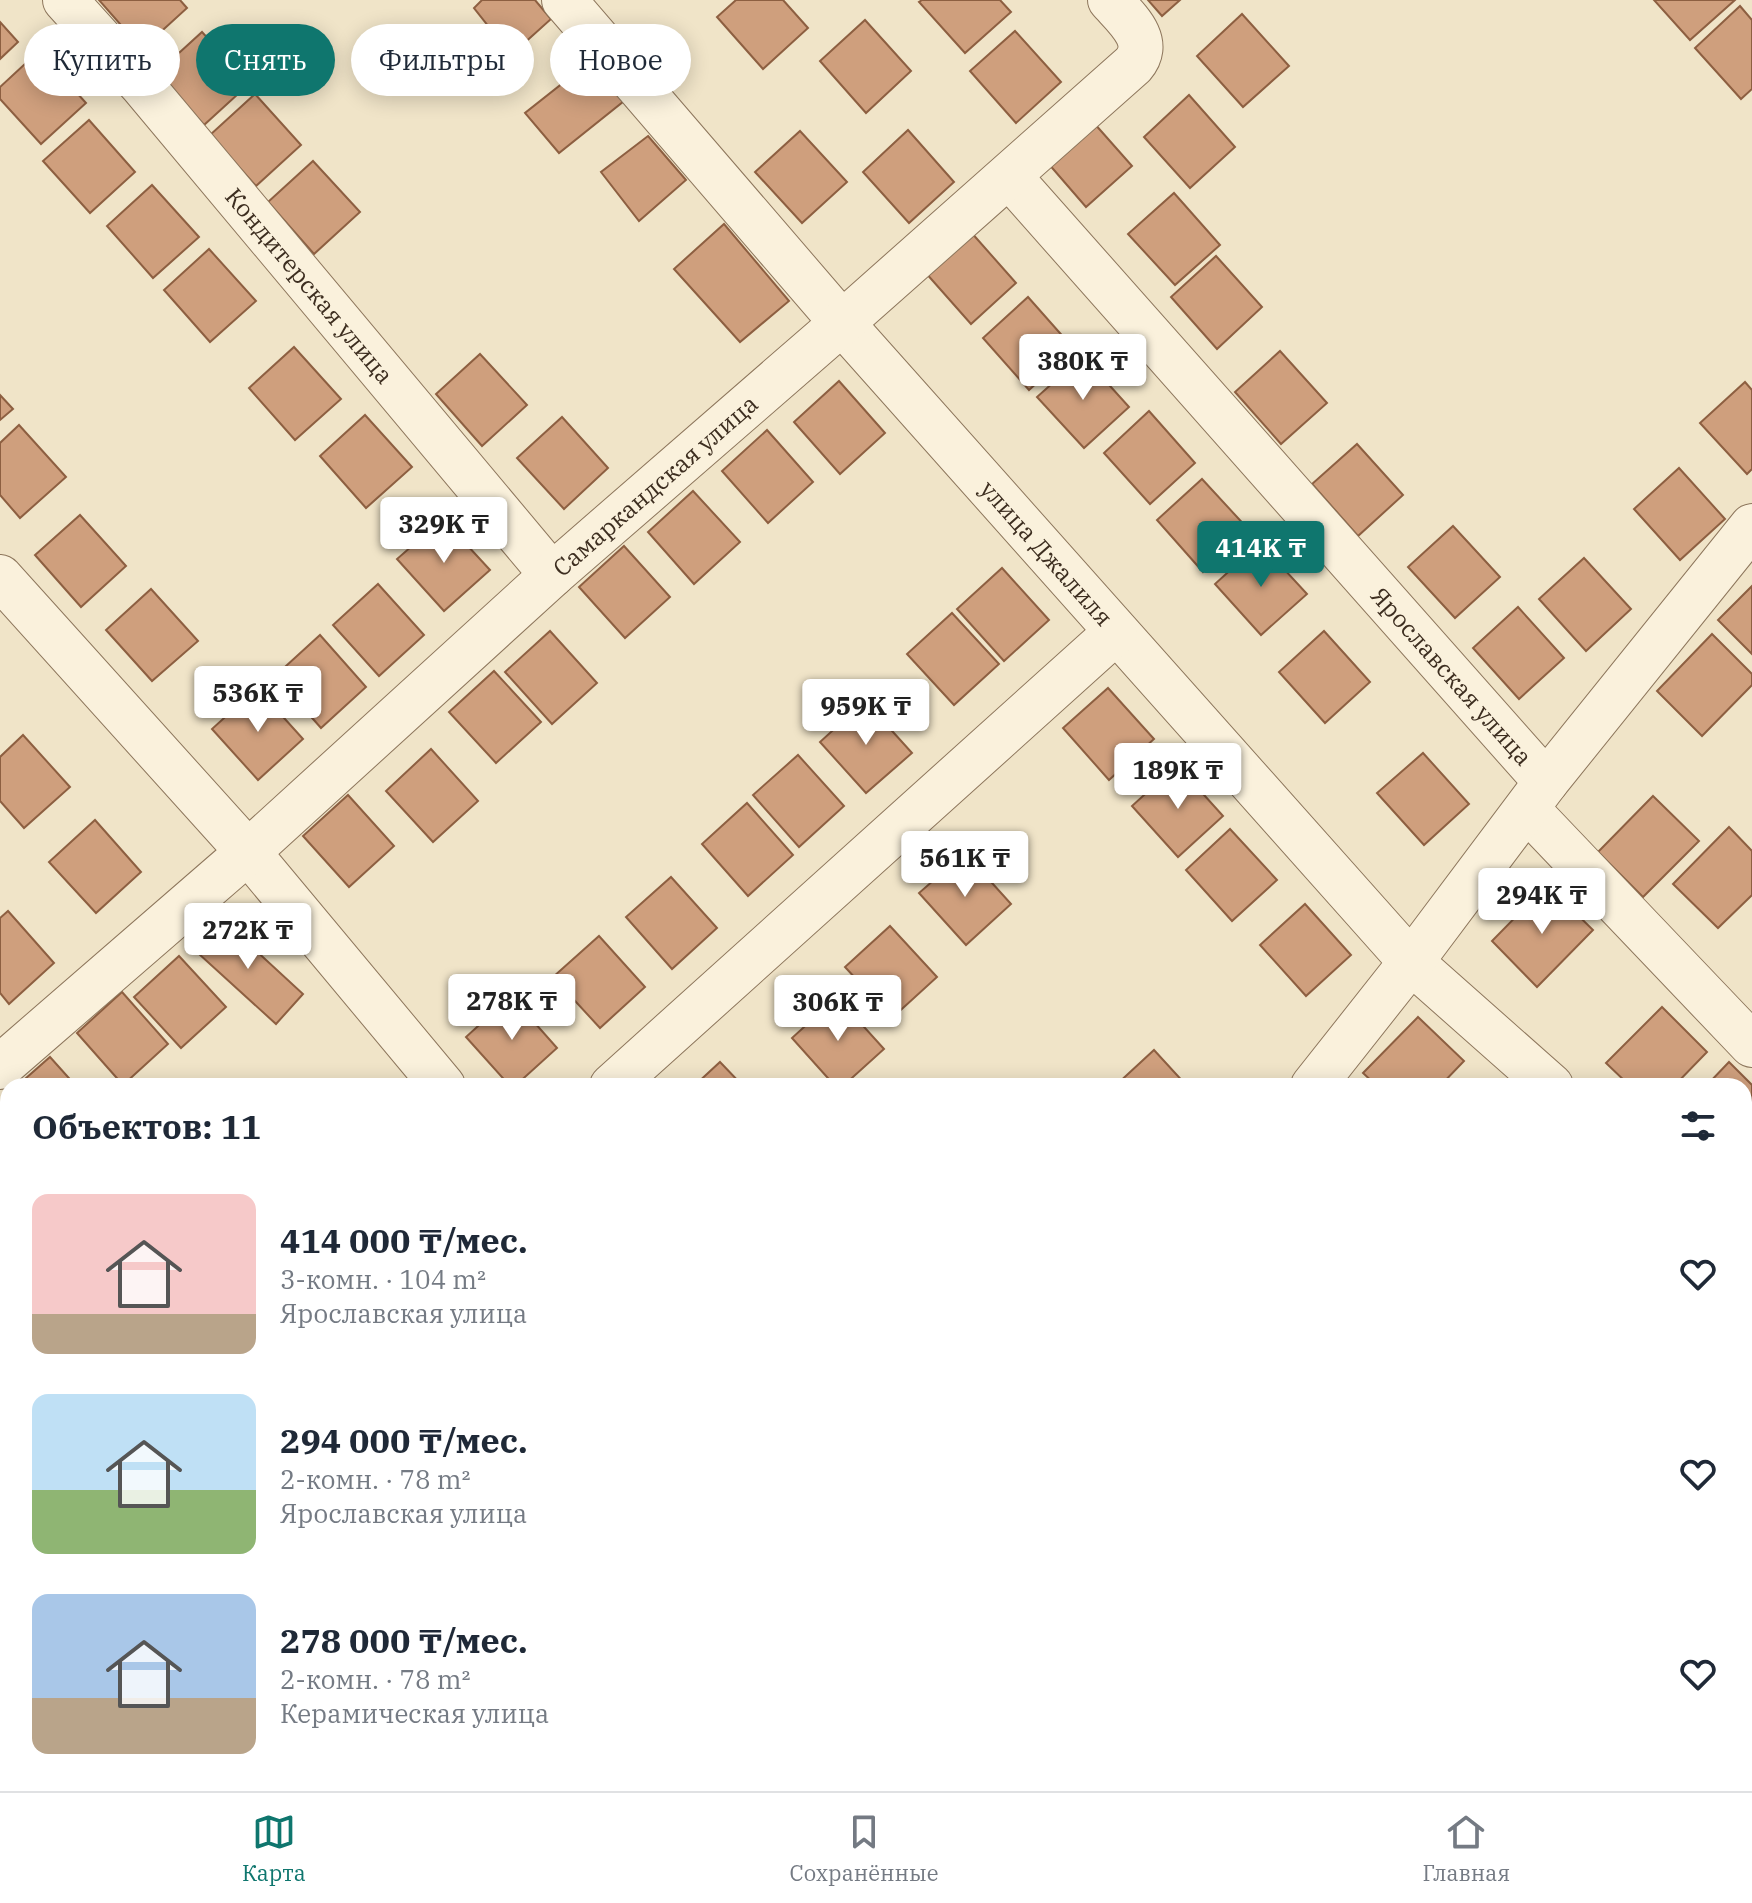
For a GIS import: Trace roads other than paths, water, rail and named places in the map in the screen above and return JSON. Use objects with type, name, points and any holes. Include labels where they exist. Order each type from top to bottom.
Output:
[{"type":"street","name":"Кондитерская улица","points":[[65,0],[141,84],[552,575]]},
{"type":"street","name":"улица Джалиля","points":[[564,0],[842,323],[1411,962],[1542,1078]]},
{"type":"street","name":"Самаркандская улица","points":[[0,1067],[248,852],[552,575],[1133,65],[1140,54],[1140,39],[1110,0]]},
{"type":"street","name":"Ярославская улица","points":[[1009,176],[1752,1045]]},
{"type":"street","points":[[1319,1078],[1537,796],[1752,526]]},
{"type":"street","points":[[0,577],[248,852],[436,1078]]},
{"type":"street","points":[[621,1078],[1115,633]]}]
